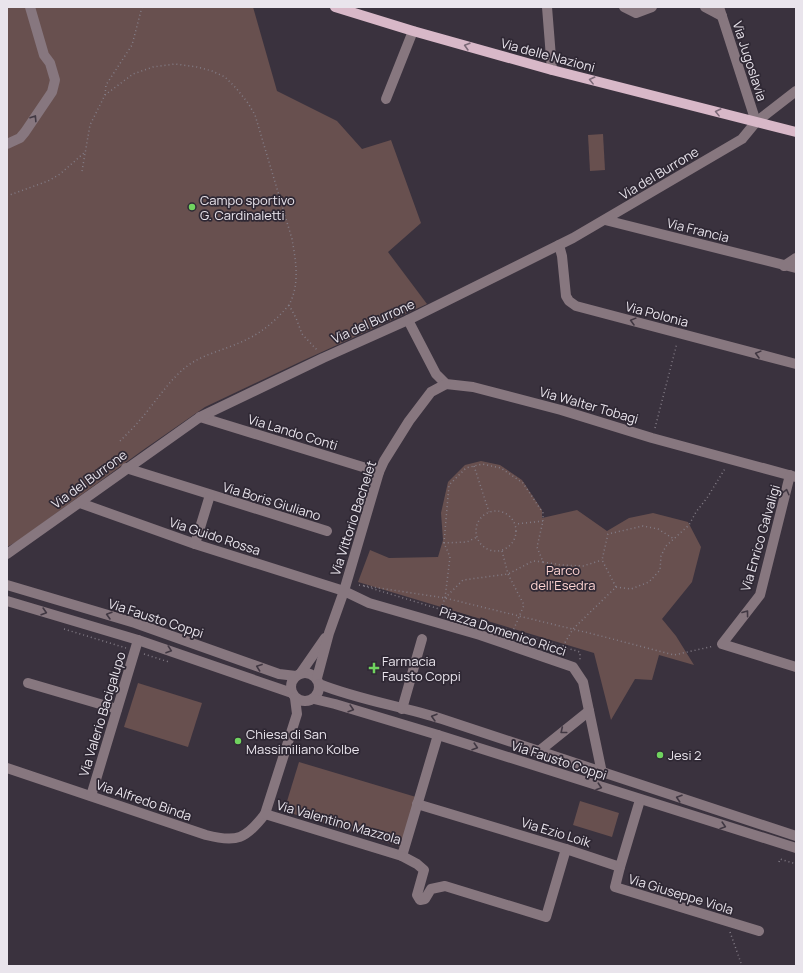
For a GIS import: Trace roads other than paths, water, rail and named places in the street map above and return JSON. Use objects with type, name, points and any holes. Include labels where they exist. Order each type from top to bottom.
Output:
[{"type":"main road","name":"Via delle Nazioni","points":[[338,8],[413,31],[552,70],[796,132]]},
{"type":"street","points":[[7,144],[20,138],[25,132],[52,92],[55,80],[50,63],[44,55],[30,7]]},
{"type":"street","points":[[547,7],[552,70]]},
{"type":"street","points":[[624,7],[636,13],[652,7]]},
{"type":"street","points":[[705,7],[720,11]]},
{"type":"street","name":"Via Jugoslavia","points":[[720,11],[756,122]]},
{"type":"street","points":[[386,99],[413,31]]},
{"type":"street","name":"Via del Burrone","points":[[7,554],[80,503],[126,468],[200,417],[322,358],[408,320],[559,245],[605,220],[742,139],[756,122],[796,91]]},
{"type":"street","name":"Via Francia","points":[[605,220],[796,268]]},
{"type":"street","name":"Via Polonia","points":[[559,245],[562,256],[566,296],[569,302],[576,306],[796,364]]},
{"type":"street","points":[[784,266],[796,258]]},
{"type":"street","points":[[408,320],[436,374],[446,384]]},
{"type":"street","name":"Via Walter Tobagi","points":[[446,384],[473,386],[561,410],[652,438],[793,476]]},
{"type":"street","name":"Via Vittorio Bachelet","points":[[318,681],[329,633],[344,591],[379,472],[409,420],[431,392],[446,384]]},
{"type":"street","name":"Via Lando Conti","points":[[200,417],[379,472]]},
{"type":"street","name":"Via Boris Giuliano","points":[[126,468],[327,531]]},
{"type":"street","name":"Via Enrico Galvaligi","points":[[793,476],[760,595],[722,644],[796,667]]},
{"type":"street","name":"Via Boris Giuliano","points":[[195,544],[210,495]]},
{"type":"street","name":"Via Guido Rossa","points":[[80,503],[195,544],[344,591]]},
{"type":"street","name":"Via Fausto Coppi","points":[[7,585],[135,623],[279,674],[298,675],[309,673],[318,681],[337,691],[439,718],[602,774],[796,836]]},
{"type":"street","name":"Piazza Domenico Ricci","points":[[344,591],[369,603],[480,635],[573,667],[583,682],[602,774]]},
{"type":"street","name":"Via Fausto Coppi","points":[[7,601],[138,640],[294,695],[299,700],[311,700],[335,704],[796,848]]},
{"type":"street","name":"Via Vittorio Bachelet","points":[[298,675],[329,633]]},
{"type":"street","name":"Via Valerio Bacigalupo","points":[[90,796],[138,640]]},
{"type":"street","points":[[402,708],[422,640]]},
{"type":"street","points":[[265,814],[297,714],[291,683],[298,675]]},
{"type":"street","points":[[297,714],[319,692],[318,681]]},
{"type":"street","points":[[28,683],[117,709]]},
{"type":"street","points":[[538,752],[589,711]]},
{"type":"street","name":"Via Valentino Mazzola","points":[[265,814],[402,856],[438,736]]},
{"type":"street","name":"Via Alfredo Binda","points":[[7,768],[206,835],[223,839],[235,839],[247,833],[255,827],[265,814]]},
{"type":"street","points":[[620,867],[640,800]]},
{"type":"street","name":"Via Ezio Loik","points":[[417,804],[620,867]]},
{"type":"street","points":[[402,856],[417,864],[424,870],[417,895],[420,900],[425,899],[431,889],[445,886],[546,917],[566,849]]},
{"type":"street","name":"Via Giuseppe Viola","points":[[620,867],[615,887],[759,931]]},
{"type":"place","name":"Campo sportivo G. Cardinaletti","points":[[192,207]]},
{"type":"place","name":"Farmacia Fausto Coppi","points":[[374,668]]},
{"type":"place","name":"Chiesa di San Massimiliano Kolbe","points":[[238,741]]},
{"type":"place","name":"Jesi 2","points":[[660,755]]},
{"type":"park label","name":"Parco dell'Esedra","points":[[563,578]]}]
